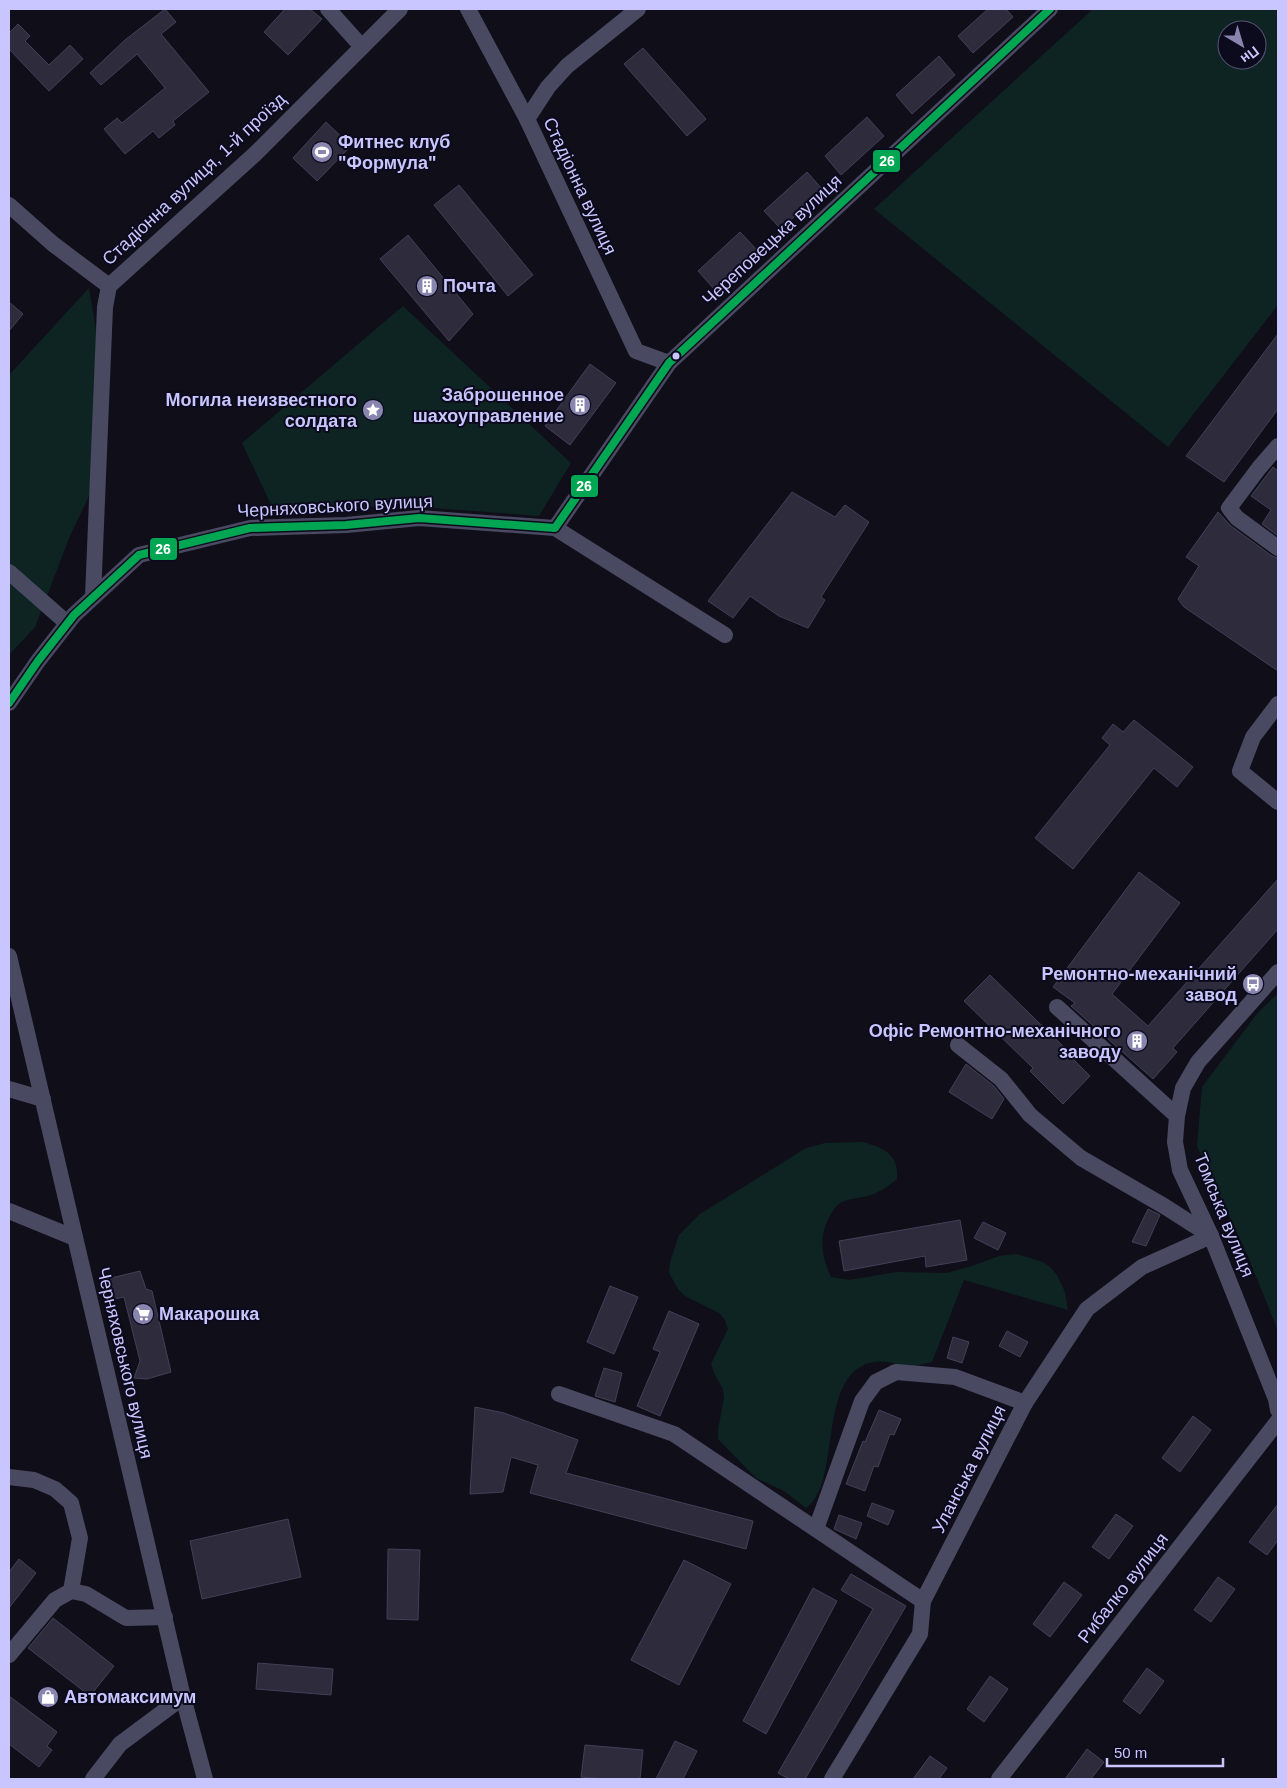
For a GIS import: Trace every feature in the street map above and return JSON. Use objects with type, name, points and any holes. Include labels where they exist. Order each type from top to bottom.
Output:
[{"type":"street","points":[[328,9],[362,47]]},
{"type":"street","name":"Стадіонна вулиця, 1-й проїзд","points":[[93,597],[105,307],[109,286],[254,154],[400,9]]},
{"type":"street","name":"Стадіонна вулиця","points":[[468,9],[527,119],[636,351],[669,363]]},
{"type":"street","points":[[527,119],[548,86],[566,66],[638,9]]},
{"type":"street","name":"Череповецька вулиця","points":[[555,528],[669,363],[1050,9]]},
{"type":"street","points":[[9,205],[52,244],[109,286]]},
{"type":"street","points":[[1278,446],[1229,508],[1237,518],[1278,548]]},
{"type":"street","name":"Черняховського вулиця","points":[[9,703],[67,624],[93,597],[139,555],[250,528],[346,525],[419,518],[555,528]]},
{"type":"street","points":[[555,528],[725,635]]},
{"type":"street","points":[[9,572],[67,624]]},
{"type":"street","points":[[1278,704],[1254,737],[1240,772],[1278,802]]},
{"type":"street","name":"Черняховського вулиця","points":[[9,956],[183,1697],[205,1779]]},
{"type":"street","name":"Томська вулиця","points":[[1278,972],[1198,1062],[1184,1088],[1177,1116],[1175,1142],[1180,1170],[1211,1236],[1276,1399],[1278,1410]]},
{"type":"street","points":[[1057,1007],[1177,1116]]},
{"type":"street","points":[[958,1045],[1001,1079],[1030,1115],[1081,1158],[1164,1206],[1211,1236]]},
{"type":"street","points":[[9,1089],[43,1099]]},
{"type":"street","points":[[9,1211],[76,1238]]},
{"type":"street","name":"Уланська вулиця","points":[[832,1779],[920,1634],[923,1601],[1025,1403],[1087,1309],[1142,1267],[1211,1236]]},
{"type":"street","points":[[816,1529],[862,1401],[876,1382],[896,1372],[955,1377],[1025,1403]]},
{"type":"street","points":[[559,1394],[674,1434],[923,1601]]},
{"type":"street","name":"Рибалко вулиця","points":[[999,1779],[1278,1421]]},
{"type":"street","points":[[9,1477],[34,1480],[55,1489],[71,1503],[80,1538],[71,1591]]},
{"type":"street","points":[[9,1656],[55,1600],[71,1591],[86,1594],[126,1618],[165,1617]]},
{"type":"street","points":[[93,1779],[120,1744],[183,1697]]},
{"type":"green space","points":[[1093,9],[1278,9],[1278,305],[1168,447],[874,209]]},
{"type":"green space","points":[[89,288],[106,391],[98,477],[70,536],[35,627],[9,655],[9,375]]},
{"type":"green space","points":[[403,306],[571,463],[539,516],[395,505],[326,511],[273,509],[242,443]]},
{"type":"green space","points":[[1278,993],[1278,1331],[1247,1254],[1197,1146],[1202,1087],[1256,1015]]},
{"type":"green space","points":[[863,1142],[889,1153],[897,1170],[897,1179],[874,1194],[842,1202],[833,1210],[824,1230],[822,1246],[831,1277],[849,1280],[897,1272],[946,1273],[999,1256],[1017,1254],[1043,1262],[1051,1268],[1057,1275],[1065,1292],[1068,1310],[964,1280],[932,1362],[912,1366],[888,1362],[870,1363],[864,1365],[850,1376],[840,1393],[828,1458],[817,1496],[806,1508],[784,1491],[756,1478],[718,1439],[724,1398],[723,1389],[711,1364],[728,1329],[725,1320],[719,1313],[685,1296],[678,1289],[669,1273],[670,1262],[679,1235],[700,1214],[806,1148],[825,1143]]},
{"type":"building","points":[[165,9],[176,22],[161,34],[209,92],[173,121],[175,125],[159,138],[153,131],[125,154],[104,129],[117,118],[122,123],[165,88],[137,54],[101,85],[90,73],[125,40]]},
{"type":"building","points":[[285,9],[310,9],[322,19],[288,55],[264,32]]},
{"type":"building","points":[[988,9],[1006,9],[1013,17],[973,53],[958,36]]},
{"type":"building","points":[[18,24],[30,36],[25,41],[49,65],[70,45],[83,59],[49,91],[9,49],[9,33]]},
{"type":"building","points":[[643,48],[706,119],[687,136],[624,64]]},
{"type":"building","points":[[939,56],[955,75],[912,114],[896,95]]},
{"type":"building","points":[[867,117],[884,136],[841,175],[825,156]]},
{"type":"building","name":"Фитнес клуб \"Формула\"","points":[[326,122],[351,146],[317,181],[293,158]]},
{"type":"building","points":[[807,172],[823,190],[781,229],[764,211]]},
{"type":"building","points":[[459,185],[533,275],[508,296],[434,205]]},
{"type":"building","points":[[740,232],[757,250],[714,289],[698,271]]},
{"type":"building","name":"Почта","points":[[408,235],[473,314],[449,341],[380,259]]},
{"type":"building","points":[[9,302],[23,314],[9,331]]},
{"type":"building","points":[[1278,334],[1278,409],[1224,482],[1186,456]]},
{"type":"building","name":"Заброшенное шахоуправление","points":[[590,364],[616,383],[570,445],[545,426]]},
{"type":"building","points":[[1273,467],[1278,471],[1278,536],[1262,524],[1271,510],[1251,496]]},
{"type":"building","points":[[792,492],[835,517],[845,505],[869,522],[821,597],[825,600],[808,628],[779,616],[750,596],[733,618],[708,601]]},
{"type":"building","points":[[1218,512],[1231,526],[1272,556],[1278,558],[1278,671],[1184,607],[1178,599],[1199,566],[1186,557]]},
{"type":"building","points":[[1134,720],[1193,767],[1177,787],[1154,768],[1073,869],[1035,838],[1110,745],[1102,738],[1113,724],[1123,732]]},
{"type":"building","points":[[1139,872],[1180,903],[1112,994],[1148,1026],[1278,879],[1278,929],[1173,1048],[1177,1052],[1153,1079],[1071,1006],[1075,1003],[1053,987]]},
{"type":"building","points":[[990,975],[1070,1053],[1068,1054],[1090,1076],[1063,1104],[1030,1071],[1033,1068],[964,1001]]},
{"type":"building","points":[[966,1064],[994,1086],[1004,1099],[992,1119],[949,1092]]},
{"type":"building","points":[[1148,1209],[1160,1215],[1146,1246],[1132,1242]]},
{"type":"building","points":[[960,1220],[967,1260],[926,1267],[925,1256],[844,1271],[839,1241]]},
{"type":"building","points":[[983,1222],[1006,1233],[998,1250],[974,1238]]},
{"type":"building","name":"Макарошка","points":[[140,1271],[146,1289],[152,1291],[171,1372],[147,1379],[134,1378],[140,1361],[124,1297],[110,1300],[107,1279]]},
{"type":"building","points":[[610,1286],[638,1297],[614,1354],[587,1342]]},
{"type":"building","points":[[669,1311],[699,1324],[660,1416],[637,1406],[660,1352],[653,1349]]},
{"type":"building","points":[[1007,1331],[1028,1342],[1020,1357],[999,1346]]},
{"type":"building","points":[[953,1337],[969,1342],[962,1363],[947,1358]]},
{"type":"building","points":[[604,1368],[622,1373],[615,1402],[595,1396]]},
{"type":"building","points":[[475,1407],[504,1413],[578,1440],[566,1473],[753,1521],[746,1549],[530,1493],[538,1465],[511,1457],[503,1492],[470,1494]]},
{"type":"building","points":[[879,1410],[901,1419],[894,1435],[890,1434],[878,1467],[874,1466],[865,1491],[846,1484],[863,1441],[865,1442]]},
{"type":"building","points":[[1193,1416],[1211,1430],[1180,1472],[1162,1458]]},
{"type":"building","points":[[872,1503],[894,1511],[888,1525],[867,1516]]},
{"type":"building","points":[[1278,1504],[1278,1540],[1267,1555],[1249,1542]]},
{"type":"building","points":[[1116,1514],[1133,1526],[1109,1559],[1092,1547]]},
{"type":"building","points":[[839,1515],[862,1523],[856,1539],[834,1529]]},
{"type":"building","points":[[288,1519],[301,1577],[202,1599],[190,1541]]},
{"type":"building","points":[[388,1549],[420,1550],[418,1620],[387,1619]]},
{"type":"building","points":[[19,1559],[36,1573],[9,1608],[9,1572]]},
{"type":"building","points":[[684,1560],[731,1584],[679,1685],[631,1660]]},
{"type":"building","points":[[851,1574],[906,1606],[805,1779],[789,1779],[778,1773],[873,1609],[841,1590]]},
{"type":"building","points":[[1218,1577],[1235,1589],[1211,1622],[1194,1610]]},
{"type":"building","points":[[1064,1582],[1082,1595],[1050,1637],[1033,1624]]},
{"type":"building","points":[[813,1588],[837,1601],[766,1734],[743,1721]]},
{"type":"building","points":[[53,1618],[114,1666],[90,1696],[28,1648]]},
{"type":"building","points":[[258,1663],[333,1669],[331,1695],[256,1689]]},
{"type":"building","points":[[1147,1668],[1164,1681],[1140,1714],[1123,1701]]},
{"type":"building","points":[[990,1676],[1008,1689],[984,1722],[967,1709]]},
{"type":"building","points":[[9,1696],[57,1732],[47,1746],[52,1750],[39,1767],[9,1744]]},
{"type":"building","points":[[675,1741],[697,1751],[683,1779],[656,1779]]},
{"type":"building","points":[[585,1745],[643,1750],[640,1779],[581,1777]]},
{"type":"building","points":[[1087,1749],[1104,1762],[1091,1779],[1065,1779]]},
{"type":"building","points":[[930,1756],[947,1768],[939,1779],[913,1779]]},
{"type":"transit line","name":"26","points":[[9,703],[38,661],[74,615],[139,555],[250,528],[346,525],[419,518],[555,528],[669,363],[1050,9]]},
{"type":"place","name":"Фитнес клуб \"Формула\"","points":[[322,152]]},
{"type":"place","name":"Почта","points":[[427,286]]},
{"type":"place","name":"Заброшенное шахоуправление","points":[[580,405]]},
{"type":"place","name":"Могила неизвестного солдата","points":[[373,410]]},
{"type":"place","name":"Ремонтно-механічний завод","points":[[1253,984]]},
{"type":"place","name":"Офіс Ремонтно-механічного заводу","points":[[1137,1041]]},
{"type":"place","name":"Макарошка","points":[[143,1314]]},
{"type":"place","name":"Автомаксимум","points":[[48,1697]]}]
